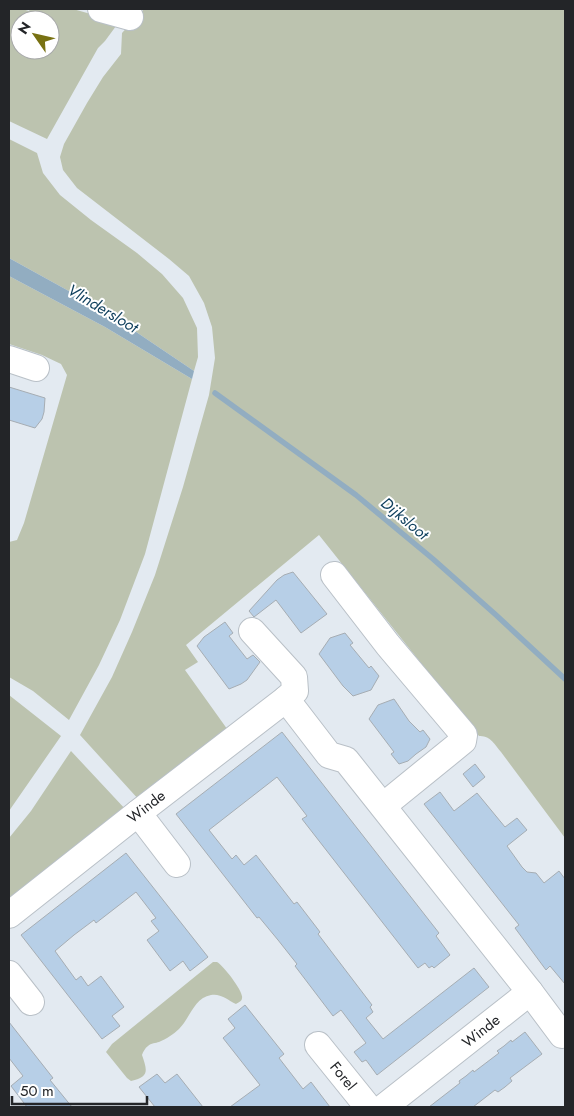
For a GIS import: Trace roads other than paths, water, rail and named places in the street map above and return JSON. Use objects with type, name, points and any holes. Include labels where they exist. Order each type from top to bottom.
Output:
[{"type":"street","points":[[101,9],[130,17]]},
{"type":"street","points":[[9,358],[36,368]]},
{"type":"street","points":[[334,575],[388,645],[464,735],[463,740],[383,806]]},
{"type":"street","points":[[252,631],[294,677],[295,691],[286,699],[329,755],[346,760],[562,1035]]},
{"type":"street","name":"Winde","points":[[9,916],[138,813],[286,699]]},
{"type":"street","points":[[138,813],[177,864]]},
{"type":"street","points":[[9,974],[32,1002]]},
{"type":"street","name":"Winde","points":[[384,1107],[530,992]]},
{"type":"street","name":"Forel","points":[[318,1045],[368,1107]]},
{"type":"water","points":[[9,258],[105,311],[194,371],[192,379],[105,327],[9,276]]},
{"type":"waterway","name":"Dijksloot","points":[[215,393],[356,495],[433,559],[565,679]]},
{"type":"water label","name":"Vlindersloot","points":[[103,308]]}]
